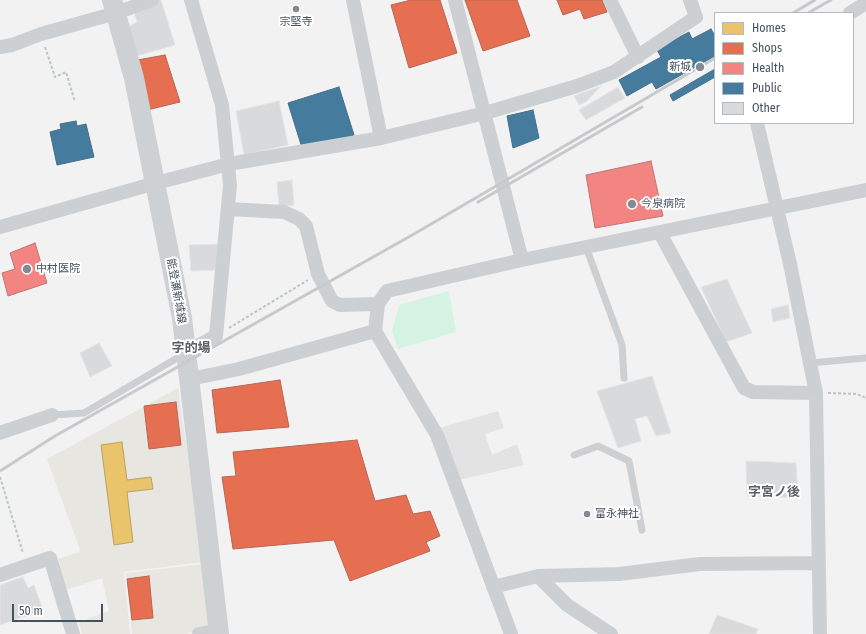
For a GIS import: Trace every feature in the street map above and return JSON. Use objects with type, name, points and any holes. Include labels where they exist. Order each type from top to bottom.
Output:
[{"type":"main road","name":"能登瀬新城線","points":[[114,6],[134,78],[182,318],[219,632]]},
{"type":"street","points":[[0,47],[12,45],[114,6],[152,0]]},
{"type":"street","points":[[186,352],[216,336],[229,209],[229,164],[222,105],[191,0]]},
{"type":"street","points":[[353,0],[381,138]]},
{"type":"street","points":[[455,0],[522,260]]},
{"type":"street","points":[[610,0],[638,57]]},
{"type":"street","points":[[0,227],[229,164],[381,138],[485,113],[584,84],[614,72],[696,17],[690,0]]},
{"type":"street","points":[[852,12],[866,3]]},
{"type":"street","points":[[757,124],[777,208],[816,393],[820,634]]},
{"type":"street","points":[[512,634],[493,587],[437,435],[375,331],[378,304],[387,291],[522,260],[866,190]]},
{"type":"street","points":[[229,209],[284,212],[299,219],[306,226],[318,274],[332,301],[340,306],[378,304]]},
{"type":"street","points":[[660,233],[744,388],[753,392],[816,393]]},
{"type":"street","points":[[190,379],[239,369],[375,331]]},
{"type":"street","points":[[0,432],[52,415]]},
{"type":"street","points":[[0,575],[50,558],[73,634]]},
{"type":"street","points":[[493,587],[538,576],[620,574],[700,564],[818,563]]},
{"type":"street","points":[[538,576],[567,605],[606,633]]},
{"type":"street","points":[[199,634],[219,632]]},
{"type":"lane","points":[[586,247],[622,345],[624,378]]},
{"type":"lane","points":[[52,415],[84,413],[186,352]]},
{"type":"lane","points":[[810,363],[866,358]]},
{"type":"lane","points":[[574,455],[598,446],[629,461],[642,530]]},
{"type":"path","points":[[41,34],[56,77],[66,72],[75,102]]},
{"type":"path","points":[[216,336],[318,274]]},
{"type":"path","points":[[816,393],[857,394],[866,398]]},
{"type":"path","points":[[0,477],[27,566]]},
{"type":"shaded area","points":[[178,388],[203,562],[124,572],[130,634],[82,634],[79,622],[109,611],[102,578],[66,590],[58,559],[79,552],[80,550],[47,459]]},
{"type":"shaded area","points":[[498,411],[504,428],[485,434],[492,455],[517,444],[524,465],[459,480],[439,428]]},
{"type":"shaded area","points":[[203,564],[210,627],[186,634],[132,634],[126,573]]},
{"type":"green space","points":[[449,291],[456,332],[398,349],[392,331],[399,305]]},
{"type":"building: Homes","points":[[122,442],[127,480],[151,477],[153,489],[127,492],[133,542],[114,545],[101,445]]},
{"type":"building: Shops","points":[[411,0],[440,0],[457,53],[409,68],[391,5]]},
{"type":"building: Shops","points":[[465,0],[517,0],[530,36],[483,51]]},
{"type":"building: Shops","points":[[557,0],[602,0],[607,12],[584,19],[580,9],[563,15]]},
{"type":"building: Shops","points":[[165,55],[180,102],[147,110],[132,61]]},
{"type":"building: Shops","points":[[280,380],[289,427],[217,433],[212,390]]},
{"type":"building: Shops","points":[[176,402],[181,445],[149,449],[144,406]]},
{"type":"building: Shops","points":[[357,440],[375,501],[406,495],[413,514],[430,511],[440,536],[426,542],[430,551],[350,581],[334,540],[233,549],[222,477],[236,476],[233,452]]},
{"type":"building: Shops","points":[[149,576],[153,618],[132,620],[127,579]]},
{"type":"building: Health","points":[[651,161],[663,216],[595,228],[586,175]]},
{"type":"building: Health","points":[[35,243],[47,283],[8,296],[2,273],[15,269],[10,253]]},
{"type":"building: Public","points":[[711,29],[714,34],[714,57],[656,89],[652,82],[627,96],[619,80],[661,57],[657,50],[674,40],[689,32],[692,39]]},
{"type":"building: Public","points":[[714,70],[714,78],[673,101],[670,95]]},
{"type":"building: Public","points":[[339,87],[354,135],[303,151],[288,103]]},
{"type":"building: Public","points":[[533,110],[539,138],[513,148],[507,116]]},
{"type":"building: Public","points":[[76,121],[77,126],[86,124],[94,157],[57,165],[50,132],[61,129],[60,124]]},
{"type":"building: Other","points":[[154,0],[161,0],[175,45],[130,58],[126,28],[137,22],[133,9]]},
{"type":"building: Other","points":[[601,86],[586,102],[579,105],[574,96]]},
{"type":"building: Other","points":[[618,87],[625,98],[586,120],[579,110]]},
{"type":"building: Other","points":[[279,101],[288,145],[244,155],[236,111]]},
{"type":"building: Other","points":[[292,180],[294,205],[279,207],[277,182]]},
{"type":"building: Other","points":[[218,244],[219,270],[191,271],[189,245]]},
{"type":"building: Other","points":[[727,279],[752,333],[726,342],[701,287]]},
{"type":"building: Other","points":[[788,305],[790,318],[773,322],[771,309]]},
{"type":"building: Other","points":[[99,343],[112,366],[90,377],[80,353]]},
{"type":"building: Other","points":[[652,376],[671,433],[656,436],[647,416],[635,419],[641,441],[618,448],[597,391]]},
{"type":"building: Other","points":[[746,461],[796,463],[798,498],[747,496]]},
{"type":"building: Other","points":[[23,577],[28,588],[34,585],[43,610],[0,625],[0,585]]},
{"type":"building: Other","points":[[717,615],[758,629],[756,634],[709,634]]},
{"type":"railway","points":[[795,12],[815,0]]},
{"type":"railway","points":[[810,12],[831,0]]},
{"type":"railway","points":[[0,471],[55,436],[414,234],[714,59]]},
{"type":"railway","points":[[478,202],[642,107]]},
{"type":"place","name":"宗堅寺","points":[[296,9]]},
{"type":"place","name":"新城","points":[[700,67]]},
{"type":"place","name":"今泉病院","points":[[632,204]]},
{"type":"place","name":"中村医院","points":[[27,269]]},
{"type":"place","name":"富永神社","points":[[587,514]]},
{"type":"district","name":"字的場","points":[[191,348]]},
{"type":"district","name":"字宮ノ後","points":[[774,492]]}]
